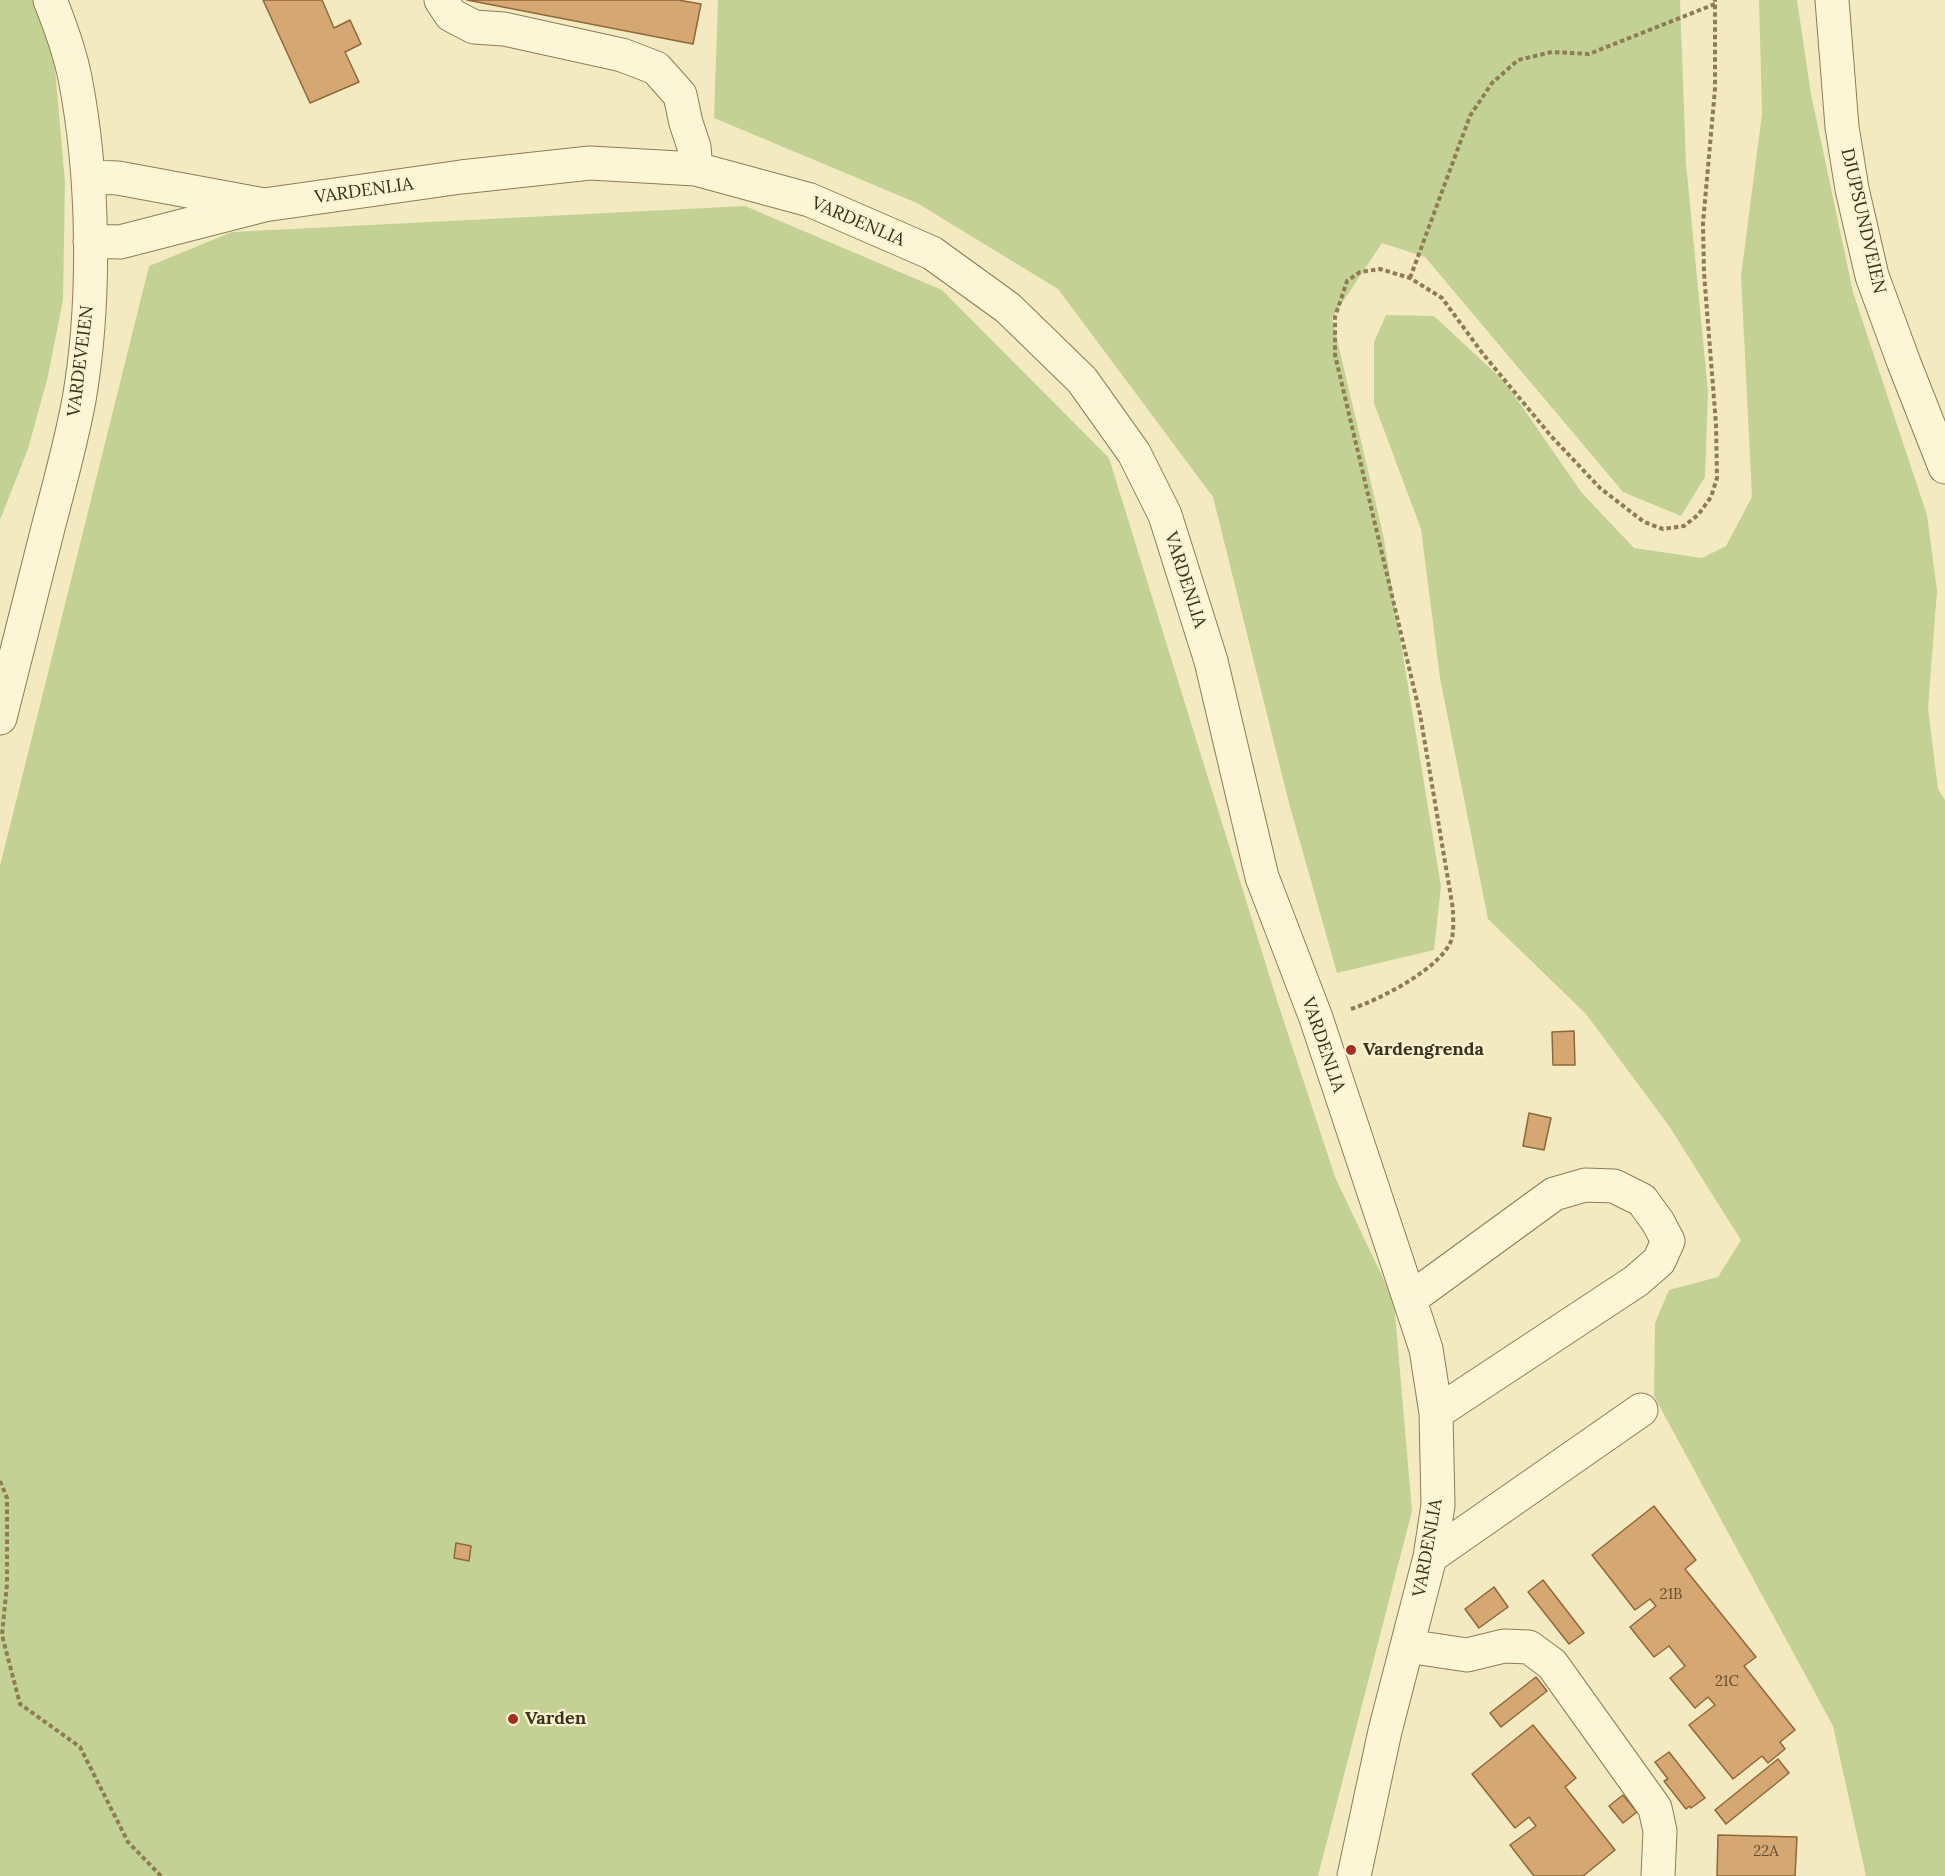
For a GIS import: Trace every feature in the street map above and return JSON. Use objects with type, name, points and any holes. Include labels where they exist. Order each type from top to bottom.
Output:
[{"type":"street","name":"VARDEVEIEN","points":[[0,718],[79,400],[86,339],[90,241],[88,177],[83,128],[75,76],[50,0]]},
{"type":"street","points":[[441,0],[451,15],[474,27],[504,29],[622,55],[656,68],[680,95],[694,147],[696,169]]},
{"type":"street","name":"DJUPSUNDVEIEN","points":[[1832,0],[1842,127],[1852,189],[1872,276],[1945,467]]},
{"type":"street","name":"VARDENLIA","points":[[90,241],[120,242],[264,205],[461,177],[590,163],[696,169],[810,200],[932,254],[1008,308],[1082,380],[1134,453],[1165,515],[1211,661],[1262,877],[1316,1018],[1426,1349],[1436,1413],[1438,1505],[1430,1557],[1385,1731],[1354,1876]]},
{"type":"street","name":"VARDENLIA","points":[[88,177],[118,178],[264,205]]},
{"type":"street","points":[[1410,1299],[1554,1194],[1585,1185],[1614,1186],[1642,1200],[1668,1241],[1659,1261],[1636,1281],[1436,1413]]},
{"type":"street","points":[[1430,1557],[1641,1410]]},
{"type":"street","points":[[1407,1646],[1467,1655],[1504,1646],[1529,1647],[1552,1664],[1655,1808],[1660,1831],[1658,1876]]},
{"type":"path","points":[[1316,1018],[1354,1008],[1405,984],[1439,960],[1452,938],[1453,909],[1420,714],[1335,354],[1335,317],[1347,281],[1359,272],[1380,269],[1410,278],[1442,298],[1483,354],[1551,436],[1600,488],[1644,522],[1663,529],[1684,526],[1698,515],[1712,497],[1717,478],[1716,424],[1704,273],[1703,223],[1715,89],[1715,2],[1589,54],[1552,52],[1518,60],[1492,83],[1470,116],[1410,278]]},
{"type":"path","points":[[0,1481],[8,1498],[2,1635],[20,1704],[80,1747],[128,1842],[161,1876]]},
{"type":"green space","points":[[0,0],[42,0],[52,34],[65,182],[63,300],[48,376],[28,449],[0,520]]},
{"type":"green space","points":[[718,0],[1680,0],[1686,163],[1708,392],[1705,477],[1681,516],[1623,492],[1425,257],[1382,243],[1332,318],[1383,534],[1441,886],[1434,950],[1337,973],[1289,803],[1213,497],[1058,289],[917,203],[714,118]]},
{"type":"green space","points":[[1759,0],[1797,0],[1811,94],[1853,292],[1927,515],[1937,591],[1928,708],[1938,789],[1945,800],[1945,1876],[1866,1876],[1833,1726],[1654,1396],[1655,1323],[1669,1290],[1718,1277],[1741,1240],[1669,1126],[1586,1014],[1488,919],[1440,678],[1421,529],[1374,403],[1374,342],[1386,315],[1434,316],[1505,382],[1582,493],[1634,548],[1702,558],[1726,546],[1752,497],[1741,276],[1762,114]]},
{"type":"green space","points":[[745,206],[942,290],[1109,458],[1275,994],[1335,1177],[1394,1301],[1412,1511],[1318,1876],[0,1876],[0,866],[149,266],[232,232]]},
{"type":"building","points":[[263,0],[322,0],[334,28],[350,20],[361,44],[345,52],[359,82],[310,103]]},
{"type":"building","points":[[467,0],[678,0],[701,4],[693,44]]},
{"type":"building","points":[[1574,1031],[1575,1065],[1553,1065],[1552,1032]]},
{"type":"building","points":[[1529,1113],[1551,1118],[1544,1150],[1523,1146]]},
{"type":"building","points":[[1654,1506],[1696,1560],[1685,1569],[1756,1657],[1744,1666],[1795,1730],[1780,1742],[1785,1749],[1768,1763],[1762,1756],[1733,1779],[1689,1725],[1715,1705],[1708,1697],[1695,1708],[1670,1678],[1685,1666],[1669,1646],[1654,1657],[1630,1627],[1656,1606],[1650,1599],[1635,1610],[1592,1555]]},
{"type":"building","points":[[456,1543],[471,1546],[469,1561],[454,1558]]},
{"type":"building","points":[[1543,1580],[1584,1633],[1569,1644],[1528,1592]]},
{"type":"building","points":[[1494,1587],[1508,1607],[1479,1628],[1465,1609]]},
{"type":"building","points":[[1536,1677],[1547,1691],[1501,1727],[1490,1713]]},
{"type":"building","points":[[1533,1725],[1576,1778],[1565,1787],[1615,1850],[1583,1876],[1534,1876],[1510,1845],[1536,1826],[1529,1817],[1515,1828],[1472,1774]]},
{"type":"building","points":[[1669,1752],[1705,1798],[1691,1808],[1690,1806],[1686,1809],[1664,1781],[1668,1779],[1655,1762]]},
{"type":"building","points":[[1778,1759],[1789,1773],[1726,1824],[1715,1810]]},
{"type":"building","points":[[1623,1795],[1637,1812],[1623,1823],[1609,1806]]},
{"type":"building","points":[[1718,1835],[1797,1837],[1795,1876],[1717,1876]]},
{"type":"place","name":"Vardengrenda","points":[[1351,1050]]},
{"type":"place","name":"Varden","points":[[513,1719]]}]
